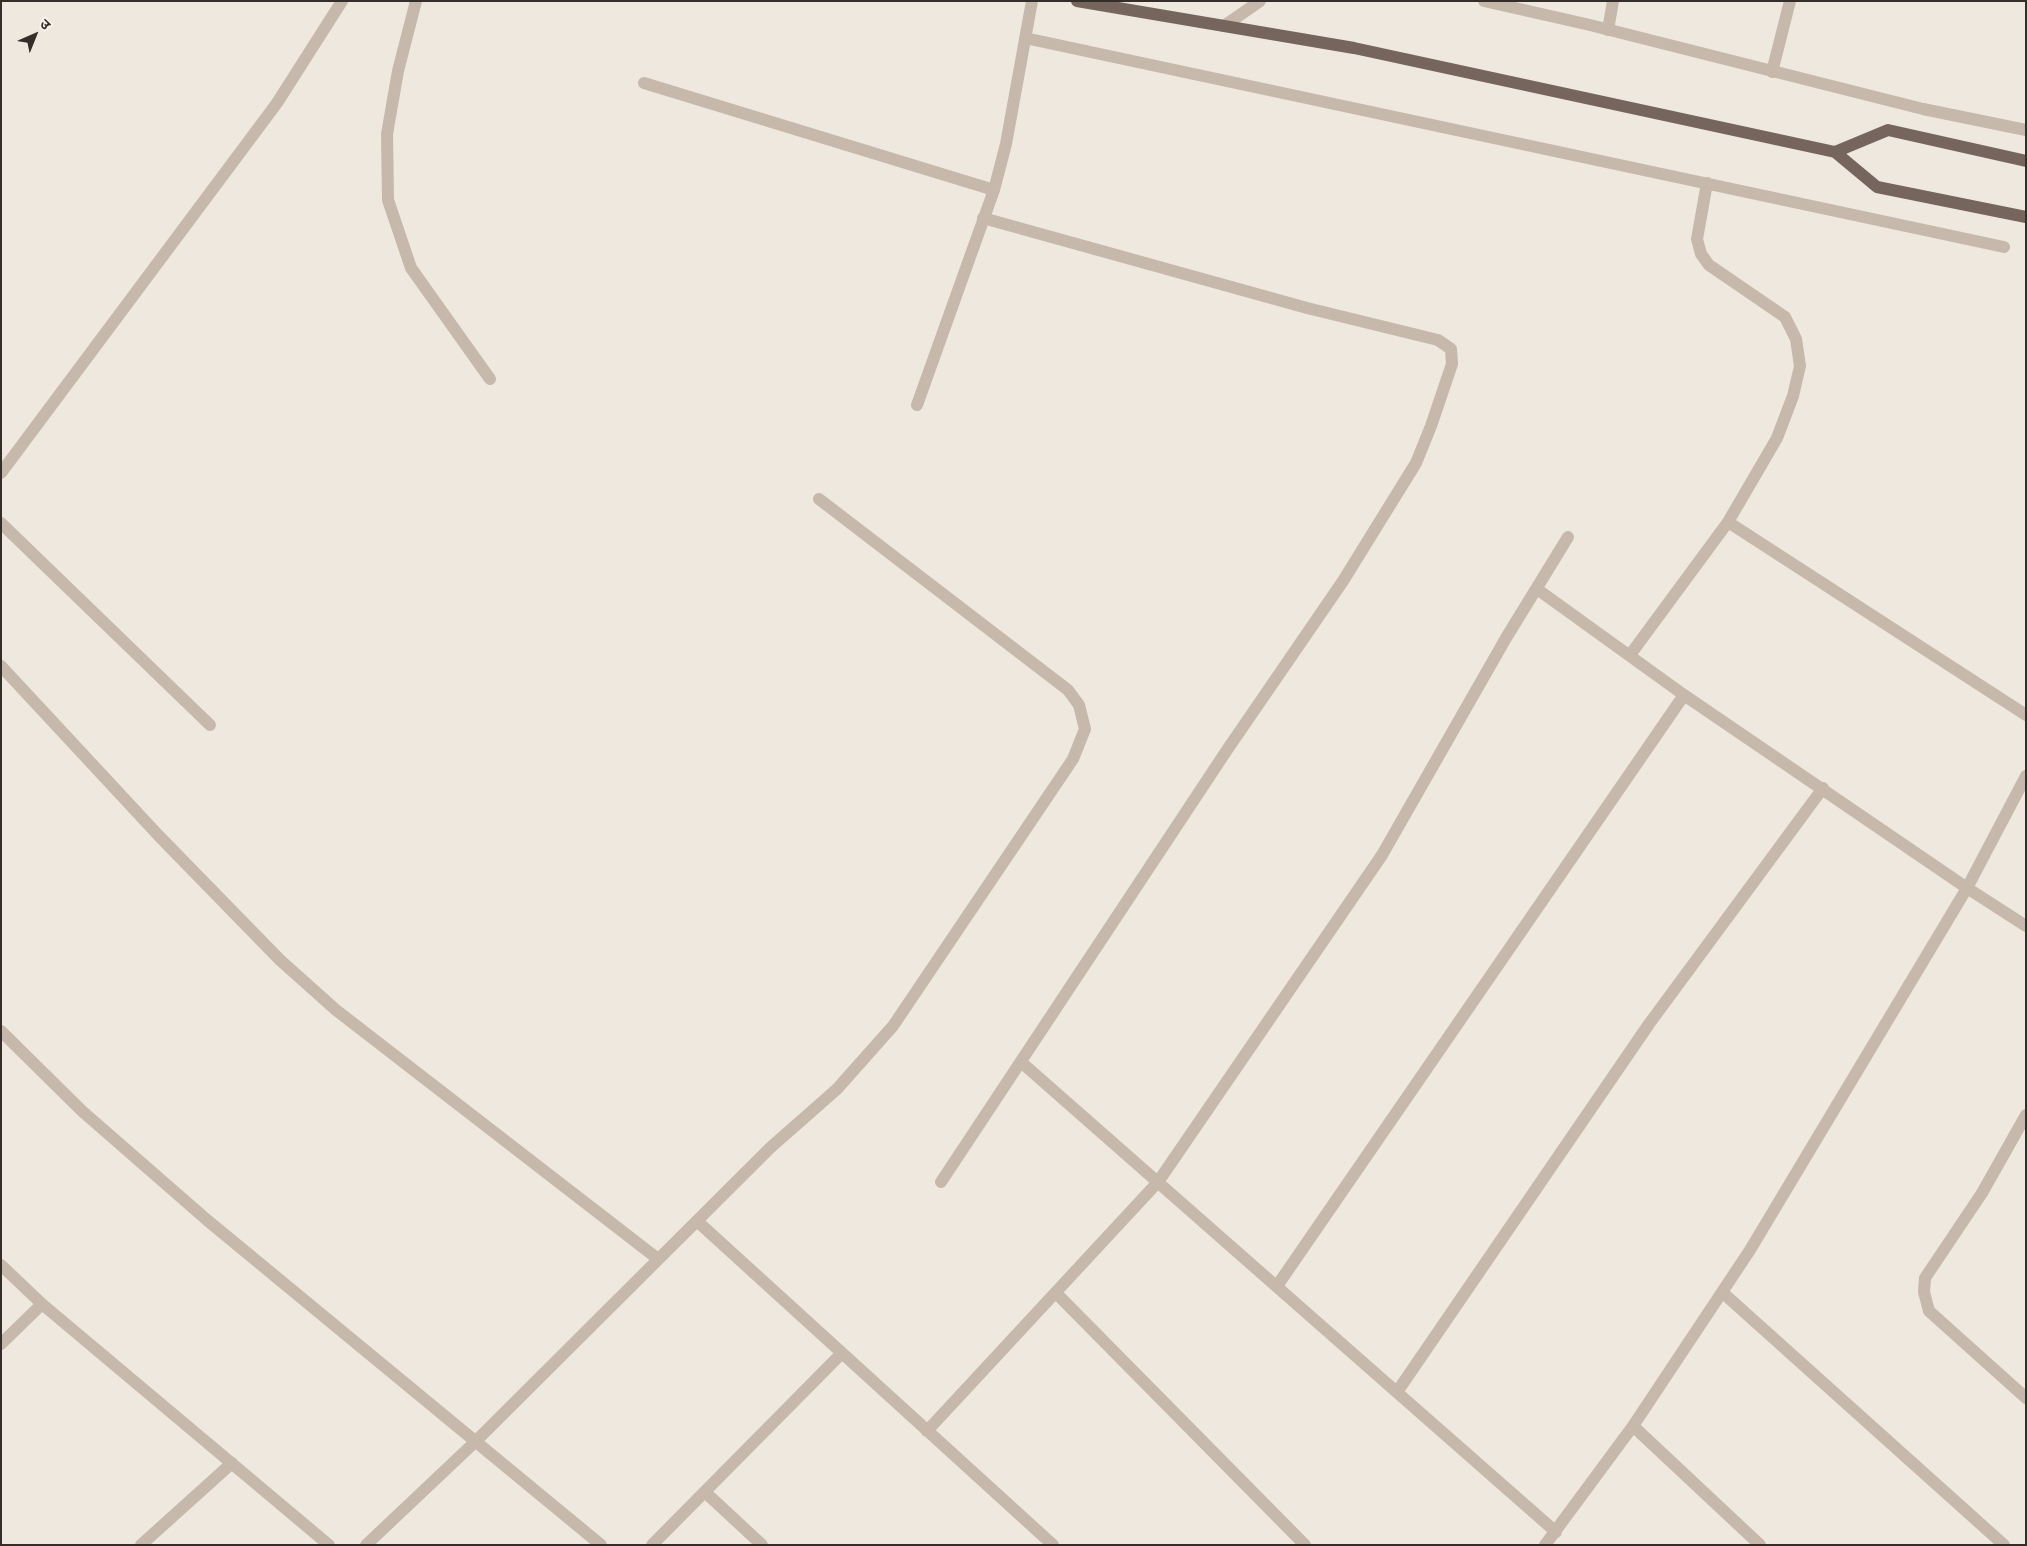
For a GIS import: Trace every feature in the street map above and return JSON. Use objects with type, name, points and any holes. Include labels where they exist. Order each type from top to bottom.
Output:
[{"type":"main road","points":[[1077,1],[1354,48],[1835,152],[1877,186],[2026,217]]},
{"type":"main road","points":[[1835,152],[1888,130],[2026,161]]},
{"type":"street","points":[[1,473],[272,111],[342,1]]},
{"type":"street","points":[[416,1],[398,71],[387,134],[388,200],[411,268],[490,379]]},
{"type":"street","points":[[917,406],[994,190],[1006,144],[1032,1]]},
{"type":"street","points":[[1224,26],[1260,1]]},
{"type":"street","points":[[1484,1],[1923,109],[2026,130]]},
{"type":"street","points":[[1608,30],[1613,1]]},
{"type":"street","points":[[1772,72],[1790,1]]},
{"type":"street","points":[[1025,38],[2004,247]]},
{"type":"street","points":[[644,83],[994,190]]},
{"type":"street","points":[[1630,655],[1728,522],[1776,438],[1793,396],[1800,366],[1796,339],[1785,317],[1710,265],[1702,254],[1697,239],[1707,183]]},
{"type":"street","points":[[941,1182],[1222,758],[1343,581],[1416,462],[1431,426],[1452,364],[1451,349],[1438,340],[1307,308],[983,218]]},
{"type":"street","points":[[366,1545],[475,1442],[770,1148],[837,1089],[893,1026],[1074,759],[1085,729],[1079,705],[1068,690],[819,499]]},
{"type":"street","points":[[1728,522],[2026,715]]},
{"type":"street","points":[[1,524],[210,725]]},
{"type":"street","points":[[928,1431],[1057,1294],[1158,1182],[1382,855],[1568,537]]},
{"type":"street","points":[[1537,589],[1684,695],[1967,888],[2026,926]]},
{"type":"street","points":[[1,666],[159,836],[280,960],[336,1010],[658,1259]]},
{"type":"street","points":[[1277,1286],[1684,695]]},
{"type":"street","points":[[1545,1545],[1632,1426],[1750,1250],[1967,888],[2026,776]]},
{"type":"street","points":[[1396,1392],[1649,1024],[1823,788]]},
{"type":"street","points":[[1,1031],[82,1111],[207,1220],[602,1545]]},
{"type":"street","points":[[1021,1062],[1556,1532]]},
{"type":"street","points":[[2024,1394],[1929,1311],[1924,1292],[1925,1278],[1982,1192],[2026,1115]]},
{"type":"street","points":[[697,1221],[1053,1545]]},
{"type":"street","points":[[1,1265],[42,1304],[328,1545]]},
{"type":"street","points":[[1722,1292],[1997,1543]]},
{"type":"street","points":[[1057,1294],[1305,1545]]},
{"type":"street","points":[[1,1344],[42,1304]]},
{"type":"street","points":[[652,1545],[842,1353]]},
{"type":"street","points":[[1632,1426],[1760,1545]]},
{"type":"street","points":[[142,1545],[232,1463]]},
{"type":"street","points":[[705,1492],[762,1545]]}]
